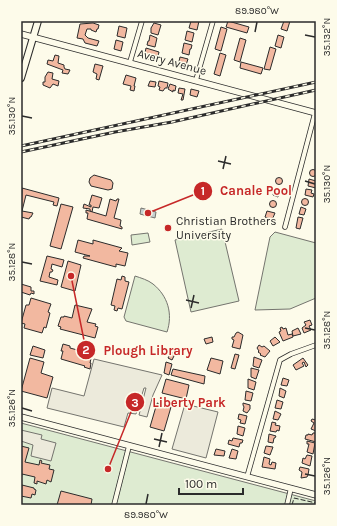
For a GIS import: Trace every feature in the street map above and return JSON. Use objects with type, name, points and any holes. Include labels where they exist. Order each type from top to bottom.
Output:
[{"type":"main road","points":[[22,73],[38,21]]},
{"type":"main road","name":"Avery Avenue","points":[[21,34],[316,113]]},
{"type":"main road","points":[[21,417],[316,495]]},
{"type":"street","points":[[130,62],[142,21]]},
{"type":"street","points":[[196,80],[213,21]]},
{"type":"street","points":[[284,227],[316,113]]},
{"type":"street","points":[[247,477],[280,360],[291,354],[316,346]]},
{"type":"street","points":[[114,505],[129,446]]},
{"type":"street","points":[[287,505],[291,488]]},
{"type":"green space","points":[[222,229],[239,301],[191,312],[175,240]]},
{"type":"green space","points":[[275,232],[316,243],[316,298],[290,309],[255,310],[270,237]]},
{"type":"green space","points":[[148,233],[150,242],[132,245],[131,235]]},
{"type":"green space","points":[[135,276],[151,283],[158,289],[166,300],[169,312],[169,325],[167,332],[126,321],[124,317]]},
{"type":"green space","points":[[21,423],[316,501],[316,505],[21,505]]},
{"type":"shaded area","points":[[141,208],[156,212],[155,218],[140,214]]},
{"type":"shaded area","points":[[94,359],[162,375],[153,395],[147,417],[139,415],[146,388],[144,388],[136,414],[128,413],[124,427],[47,408],[52,388],[84,396]]},
{"type":"shaded area","points":[[185,404],[218,412],[206,458],[172,449]]},
{"type":"shaded area","points":[[21,430],[42,435],[41,439],[56,443],[51,461],[31,456],[33,445],[21,441]]},
{"type":"building","points":[[191,21],[199,21],[197,30],[189,28]]},
{"type":"building","points":[[228,21],[249,27],[247,33],[226,27]]},
{"type":"building","points":[[284,21],[290,21],[287,31],[281,29]]},
{"type":"building","points":[[93,23],[99,25],[96,32],[91,29],[87,29],[85,35],[88,38],[99,41],[97,46],[85,43],[83,39],[77,38],[80,24]]},
{"type":"building","points":[[154,23],[161,25],[158,35],[151,33],[151,28]]},
{"type":"building","points":[[119,26],[127,28],[125,38],[117,36]]},
{"type":"building","points":[[221,27],[227,29],[221,51],[215,49]]},
{"type":"building","points":[[187,31],[194,33],[192,42],[185,40]]},
{"type":"building","points":[[150,35],[157,38],[155,47],[147,45]]},
{"type":"building","points":[[278,35],[284,37],[281,48],[275,46]]},
{"type":"building","points":[[240,38],[246,40],[240,62],[234,60]]},
{"type":"building","points":[[116,40],[123,42],[121,51],[114,49]]},
{"type":"building","points":[[184,43],[192,45],[189,55],[182,53]]},
{"type":"building","points":[[270,47],[276,49],[270,70],[264,69]]},
{"type":"building","points":[[146,48],[159,52],[158,56],[153,55],[152,60],[144,58]]},
{"type":"building","points":[[220,53],[226,55],[220,76],[214,74]]},
{"type":"building","points":[[55,55],[59,56],[58,63],[64,65],[65,69],[70,70],[68,74],[62,73],[63,70],[47,64],[48,60],[53,61]]},
{"type":"building","points":[[180,57],[188,59],[185,68],[178,66]]},
{"type":"building","points":[[241,62],[263,68],[261,74],[240,68]]},
{"type":"building","points":[[95,64],[103,66],[99,80],[96,79],[97,74],[93,72]]},
{"type":"building","points":[[48,72],[53,73],[52,79],[59,81],[58,86],[53,84],[50,88],[43,85]]},
{"type":"building","points":[[126,75],[136,78],[134,91],[130,90],[131,86],[123,84]]},
{"type":"building","points":[[150,81],[156,82],[155,87],[148,86]]},
{"type":"building","points":[[159,81],[168,83],[167,88],[163,91],[159,90]]},
{"type":"building","points":[[170,84],[176,86],[175,91],[173,90],[173,92],[168,89]]},
{"type":"building","points":[[179,88],[185,89],[183,100],[181,100],[183,94],[178,93]]},
{"type":"building","points":[[191,89],[199,91],[197,97],[190,95]]},
{"type":"building","points":[[313,170],[316,173],[313,176],[310,173]]},
{"type":"building","points":[[94,175],[111,180],[113,183],[112,189],[108,190],[91,186],[89,182],[90,178]]},
{"type":"building","points":[[279,178],[282,181],[279,184],[276,181]]},
{"type":"building","points":[[309,179],[316,181],[316,188],[308,186]]},
{"type":"building","points":[[22,188],[59,198],[57,206],[53,205],[54,202],[26,195],[22,211],[33,213],[29,219],[21,217]]},
{"type":"building","points":[[275,188],[280,190],[278,197],[273,195]]},
{"type":"building","points":[[306,189],[312,190],[311,193],[314,194],[313,197],[305,195]]},
{"type":"building","points":[[92,195],[102,198],[99,208],[93,207],[92,212],[90,209],[83,208],[84,204],[91,207],[91,205],[89,205]]},
{"type":"building","points":[[110,199],[116,201],[119,199],[114,218],[121,220],[120,226],[122,229],[87,219],[88,213],[86,213],[86,210],[106,216]]},
{"type":"building","points":[[305,199],[308,202],[305,205],[302,202]]},
{"type":"building","points":[[273,200],[276,201],[276,207],[273,208],[270,207],[269,204],[270,201]]},
{"type":"building","points":[[61,204],[73,207],[61,249],[50,246]]},
{"type":"building","points":[[301,207],[306,209],[304,215],[299,214]]},
{"type":"building","points":[[267,211],[275,213],[272,220],[265,217]]},
{"type":"building","points":[[298,217],[303,218],[300,229],[296,228]]},
{"type":"building","points":[[78,240],[93,244],[93,240],[122,248],[119,251],[128,253],[125,266],[116,264],[116,267],[83,258],[84,256],[90,256],[75,252]]},
{"type":"building","points":[[47,256],[64,260],[62,267],[52,264],[51,269],[53,270],[50,272],[49,277],[58,280],[57,285],[40,281]]},
{"type":"building","points":[[68,261],[81,265],[75,291],[61,287]]},
{"type":"building","points":[[122,276],[125,277],[125,281],[129,282],[122,309],[118,308],[117,311],[114,310],[115,306],[111,305],[117,279],[121,280]]},
{"type":"building","points":[[21,284],[31,287],[31,291],[34,291],[34,294],[31,293],[30,295],[21,292]]},
{"type":"building","points":[[31,298],[51,304],[48,312],[50,313],[46,328],[44,327],[42,333],[24,328],[25,324],[21,323],[26,305],[29,305]]},
{"type":"building","points":[[75,305],[92,309],[87,322],[96,324],[95,326],[98,327],[95,338],[60,329],[61,327],[58,326],[61,317],[64,316],[72,318]]},
{"type":"building","points":[[310,320],[312,325],[309,326],[311,330],[304,333],[302,328],[306,325],[304,322]]},
{"type":"building","points":[[282,327],[283,329],[286,328],[288,335],[292,334],[293,337],[283,341],[279,332],[281,331],[280,328]]},
{"type":"building","points":[[298,328],[301,334],[293,336],[292,331]]},
{"type":"building","points":[[238,332],[243,335],[240,349],[232,347],[234,340],[232,337],[234,337]]},
{"type":"building","points":[[212,337],[213,342],[206,344],[204,339]]},
{"type":"building","points":[[275,337],[280,342],[273,346],[270,341]]},
{"type":"building","points":[[63,344],[70,346],[70,348],[92,354],[90,369],[84,367],[85,366],[61,359]]},
{"type":"building","points":[[259,345],[262,347],[264,346],[270,351],[265,357],[260,355],[261,354],[258,352],[259,351],[257,348]]},
{"type":"building","points":[[33,346],[45,350],[43,358],[30,355]]},
{"type":"building","points":[[171,352],[175,354],[172,360],[168,358]]},
{"type":"building","points":[[235,354],[239,355],[235,369],[231,368]]},
{"type":"building","points":[[254,357],[262,360],[259,368],[253,366]]},
{"type":"building","points":[[30,358],[44,362],[41,373],[53,377],[47,398],[21,391]]},
{"type":"building","points":[[211,358],[223,361],[220,374],[207,370]]},
{"type":"building","points":[[303,358],[308,365],[306,367],[304,362],[302,363],[304,366],[296,370],[293,365]]},
{"type":"building","points":[[166,362],[172,364],[169,375],[164,373]]},
{"type":"building","points":[[251,368],[259,370],[256,379],[251,377]]},
{"type":"building","points":[[173,369],[205,376],[204,384],[171,375]]},
{"type":"building","points":[[283,378],[289,380],[287,386],[281,385]]},
{"type":"building","points":[[166,379],[189,385],[186,399],[162,393]]},
{"type":"building","points":[[248,379],[256,382],[254,390],[248,388]]},
{"type":"building","points":[[280,388],[286,391],[284,398],[279,396]]},
{"type":"building","points":[[246,391],[253,393],[251,401],[245,400]]},
{"type":"building","points":[[277,400],[283,402],[281,409],[275,408]]},
{"type":"building","points":[[157,403],[171,407],[164,431],[150,427]]},
{"type":"building","points":[[243,403],[250,405],[250,409],[247,413],[243,411]]},
{"type":"building","points":[[275,411],[281,414],[278,420],[273,419]]},
{"type":"building","points":[[239,414],[247,416],[245,424],[240,423],[241,420],[238,419]]},
{"type":"building","points":[[312,419],[316,420],[316,431],[311,429],[314,423],[311,421]]},
{"type":"building","points":[[272,422],[276,423],[275,425],[280,426],[279,431],[270,431]]},
{"type":"building","points":[[238,426],[245,428],[243,436],[237,434]]},
{"type":"building","points":[[313,433],[316,433],[316,442],[305,439],[306,435],[312,435]]},
{"type":"building","points":[[269,434],[276,436],[273,443],[268,442]]},
{"type":"building","points":[[233,438],[243,440],[239,447],[228,444],[229,440],[232,441]]},
{"type":"building","points":[[307,441],[315,443],[313,454],[307,452],[309,444],[307,444]]},
{"type":"building","points":[[21,446],[29,448],[25,462],[39,465],[40,460],[42,461],[41,463],[50,465],[49,469],[54,470],[51,482],[47,480],[46,484],[37,481],[37,484],[34,483],[35,477],[22,474],[21,480]]},
{"type":"building","points":[[266,446],[273,447],[270,455],[264,453]]},
{"type":"building","points":[[216,449],[225,451],[224,456],[214,455]]},
{"type":"building","points":[[232,449],[238,451],[236,459],[229,458]]},
{"type":"building","points":[[307,455],[312,456],[310,466],[302,463],[303,458],[305,459]]},
{"type":"building","points":[[264,457],[270,459],[269,464],[271,465],[272,462],[276,463],[275,469],[262,467]]},
{"type":"building","points":[[300,467],[309,469],[307,477],[301,478],[302,472],[299,470]]},
{"type":"building","points":[[22,485],[34,488],[36,490],[35,495],[32,494],[31,498],[21,496]]},
{"type":"building","points":[[61,491],[92,499],[91,505],[57,505]]},
{"type":"railway","points":[[21,146],[316,82]]},
{"type":"railway","points":[[21,152],[115,132],[172,122],[316,90]]},
{"type":"fence","points":[[292,505],[294,498],[316,503]]},
{"type":"place","name":"Canale Pool","points":[[148,213]]},
{"type":"place","name":"Christian Brothers University","points":[[168,228]]},
{"type":"place","name":"Plough Library","points":[[71,276]]},
{"type":"place","name":"Liberty Park","points":[[108,469]]}]
